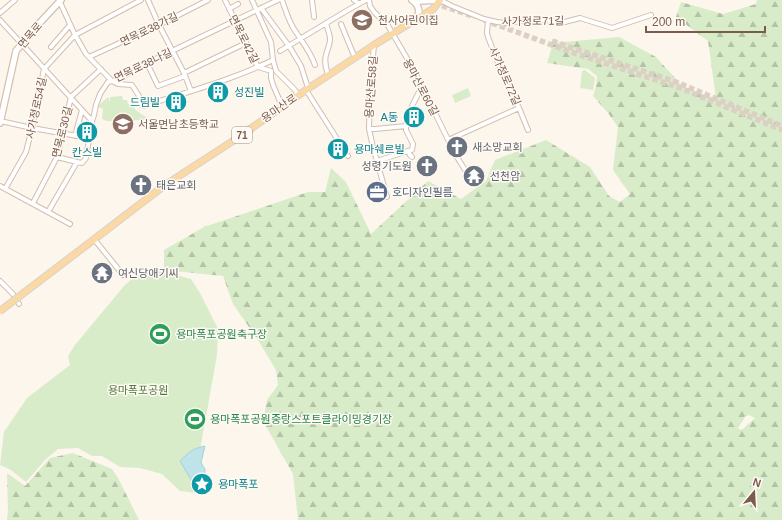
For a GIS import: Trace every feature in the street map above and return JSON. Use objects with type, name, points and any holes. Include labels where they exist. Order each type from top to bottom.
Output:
[{"type":"main road","name":"용마산로","points":[[0,311],[166,185],[236,139],[328,75],[433,9],[440,0]]},
{"type":"street","points":[[0,13],[15,0]]},
{"type":"street","points":[[60,0],[70,25],[85,52],[112,81],[118,84],[132,85],[138,96],[139,104],[144,106],[191,91],[258,67],[273,60]]},
{"type":"street","name":"면목로","points":[[0,122],[16,51],[60,0]]},
{"type":"street","name":"사가정로54길","points":[[5,189],[26,152],[44,69],[75,35],[141,0]]},
{"type":"street","points":[[148,0],[158,25],[184,74],[191,91]]},
{"type":"street","name":"면목로38가길","points":[[89,57],[208,0]]},
{"type":"street","name":"면목로42길","points":[[224,0],[258,67],[271,71],[273,85],[282,106]]},
{"type":"street","points":[[252,0],[290,46],[301,66],[307,89],[348,156]]},
{"type":"street","name":"면목로38나길","points":[[48,212],[77,162],[82,163],[86,158],[96,105],[101,91],[108,82],[117,80],[147,63],[259,9],[269,2],[278,0]]},
{"type":"street","points":[[282,0],[294,29],[313,58],[315,65]]},
{"type":"street","points":[[312,0],[314,17]]},
{"type":"street","points":[[354,0],[359,4]]},
{"type":"street","points":[[280,51],[367,0]]},
{"type":"street","name":"용마산로60길","points":[[367,0],[374,12],[387,24],[422,86],[458,159],[472,181]]},
{"type":"street","points":[[416,20],[419,15],[419,10],[415,0],[440,0]]},
{"type":"street","name":"사가정로71길","points":[[440,0],[488,20],[497,22],[539,19],[561,23],[580,18],[612,28],[651,15]]},
{"type":"street","name":"면목로42길","points":[[229,9],[238,4]]},
{"type":"street","points":[[259,9],[271,42],[276,71],[298,95]]},
{"type":"street","points":[[0,20],[92,121]]},
{"type":"street","name":"사가정로72길","points":[[488,20],[488,37],[528,130]]},
{"type":"street","points":[[326,23],[330,37],[325,61],[325,68],[328,75]]},
{"type":"street","points":[[341,24],[354,58]]},
{"type":"street","points":[[50,47],[70,25]]},
{"type":"street","points":[[147,63],[158,86],[246,43]]},
{"type":"street","name":"용마산로58길","points":[[374,45],[370,91],[369,129],[387,197]]},
{"type":"street","name":"면목로30길","points":[[33,204],[57,157],[71,97],[101,69]]},
{"type":"street","points":[[377,161],[412,150],[413,144],[406,130],[406,126],[412,106],[422,86]]},
{"type":"street","points":[[448,140],[519,108]]},
{"type":"street","points":[[75,136],[82,110]]},
{"type":"street","points":[[0,122],[89,138]]},
{"type":"street","name":"용마산로58길","points":[[369,129],[406,126]]},
{"type":"street","points":[[408,152],[412,157]]},
{"type":"street","points":[[57,157],[77,162]]},
{"type":"street","points":[[0,186],[70,224]]},
{"type":"street","points":[[94,239],[123,275]]},
{"type":"street","points":[[0,281],[13,294],[19,304]]},
{"type":"green space","points":[[757,0],[782,0],[782,520],[298,520],[293,474],[263,421],[267,400],[278,385],[276,370],[258,340],[233,304],[223,276],[164,270],[164,250],[204,227],[308,192],[325,192],[331,168],[346,182],[371,234],[428,181],[461,199],[486,181],[495,160],[546,140],[590,167],[609,196],[620,202],[630,194],[613,170],[618,127],[593,96],[597,76],[588,69],[547,63],[553,43],[619,37],[656,57],[686,90],[716,98],[708,41],[676,17],[681,2],[723,14],[756,4]],"holes":[[[749,415],[755,418],[743,429],[737,429],[744,417]]]},
{"type":"green space","points":[[585,70],[595,78],[593,90],[580,88],[582,71]]},
{"type":"green space","points":[[468,88],[471,96],[455,103],[452,95]]},
{"type":"green space","points":[[122,96],[123,100],[127,100],[128,104],[132,104],[136,110],[146,117],[146,120],[107,121],[102,119],[103,109],[99,107],[99,105],[107,98],[109,98],[110,101],[110,97]]},
{"type":"green space","name":"용마폭포공원","points":[[150,270],[191,279],[200,293],[218,329],[217,355],[200,450],[204,473],[196,493],[180,491],[162,474],[140,468],[120,467],[102,456],[92,456],[78,448],[58,449],[45,460],[26,482],[11,470],[0,465],[4,432],[27,398],[70,365],[68,356],[75,345],[124,286],[136,275]]},
{"type":"green space","points":[[73,453],[112,469],[139,520],[7,520],[7,473],[25,486],[50,458]]},
{"type":"water","points":[[205,446],[201,463],[205,469],[205,480],[202,484],[193,483],[180,461],[191,451]]},
{"type":"tunnel","points":[[434,3],[475,17]]},
{"type":"tunnel","points":[[484,20],[571,52],[680,88],[782,130]]},
{"type":"tunnel","points":[[552,41],[676,82],[782,126]]},
{"type":"place","name":"천사어린이집","points":[[362,20]]},
{"type":"place","name":"성진빌","points":[[218,92]]},
{"type":"place","name":"드림빌","points":[[176,102]]},
{"type":"place","name":"A동","points":[[414,117]]},
{"type":"place","name":"서울면남초등학교","points":[[123,124]]},
{"type":"place","name":"칸스빌","points":[[87,132]]},
{"type":"place","name":"새소망교회","points":[[457,147]]},
{"type":"place","name":"용마쉐르빌","points":[[338,149]]},
{"type":"place","name":"성령기도원","points":[[427,166]]},
{"type":"place","name":"선천암","points":[[474,176]]},
{"type":"place","name":"태은교회","points":[[141,185]]},
{"type":"place","name":"호디자인필름","points":[[377,192]]},
{"type":"place","name":"여신당애기씨","points":[[102,273]]},
{"type":"place","name":"용마폭포공원축구장","points":[[160,334]]},
{"type":"place","name":"용마폭포공원중랑스포트클라이밍경기장","points":[[195,419]]},
{"type":"place","name":"용마폭포","points":[[202,484]]}]
